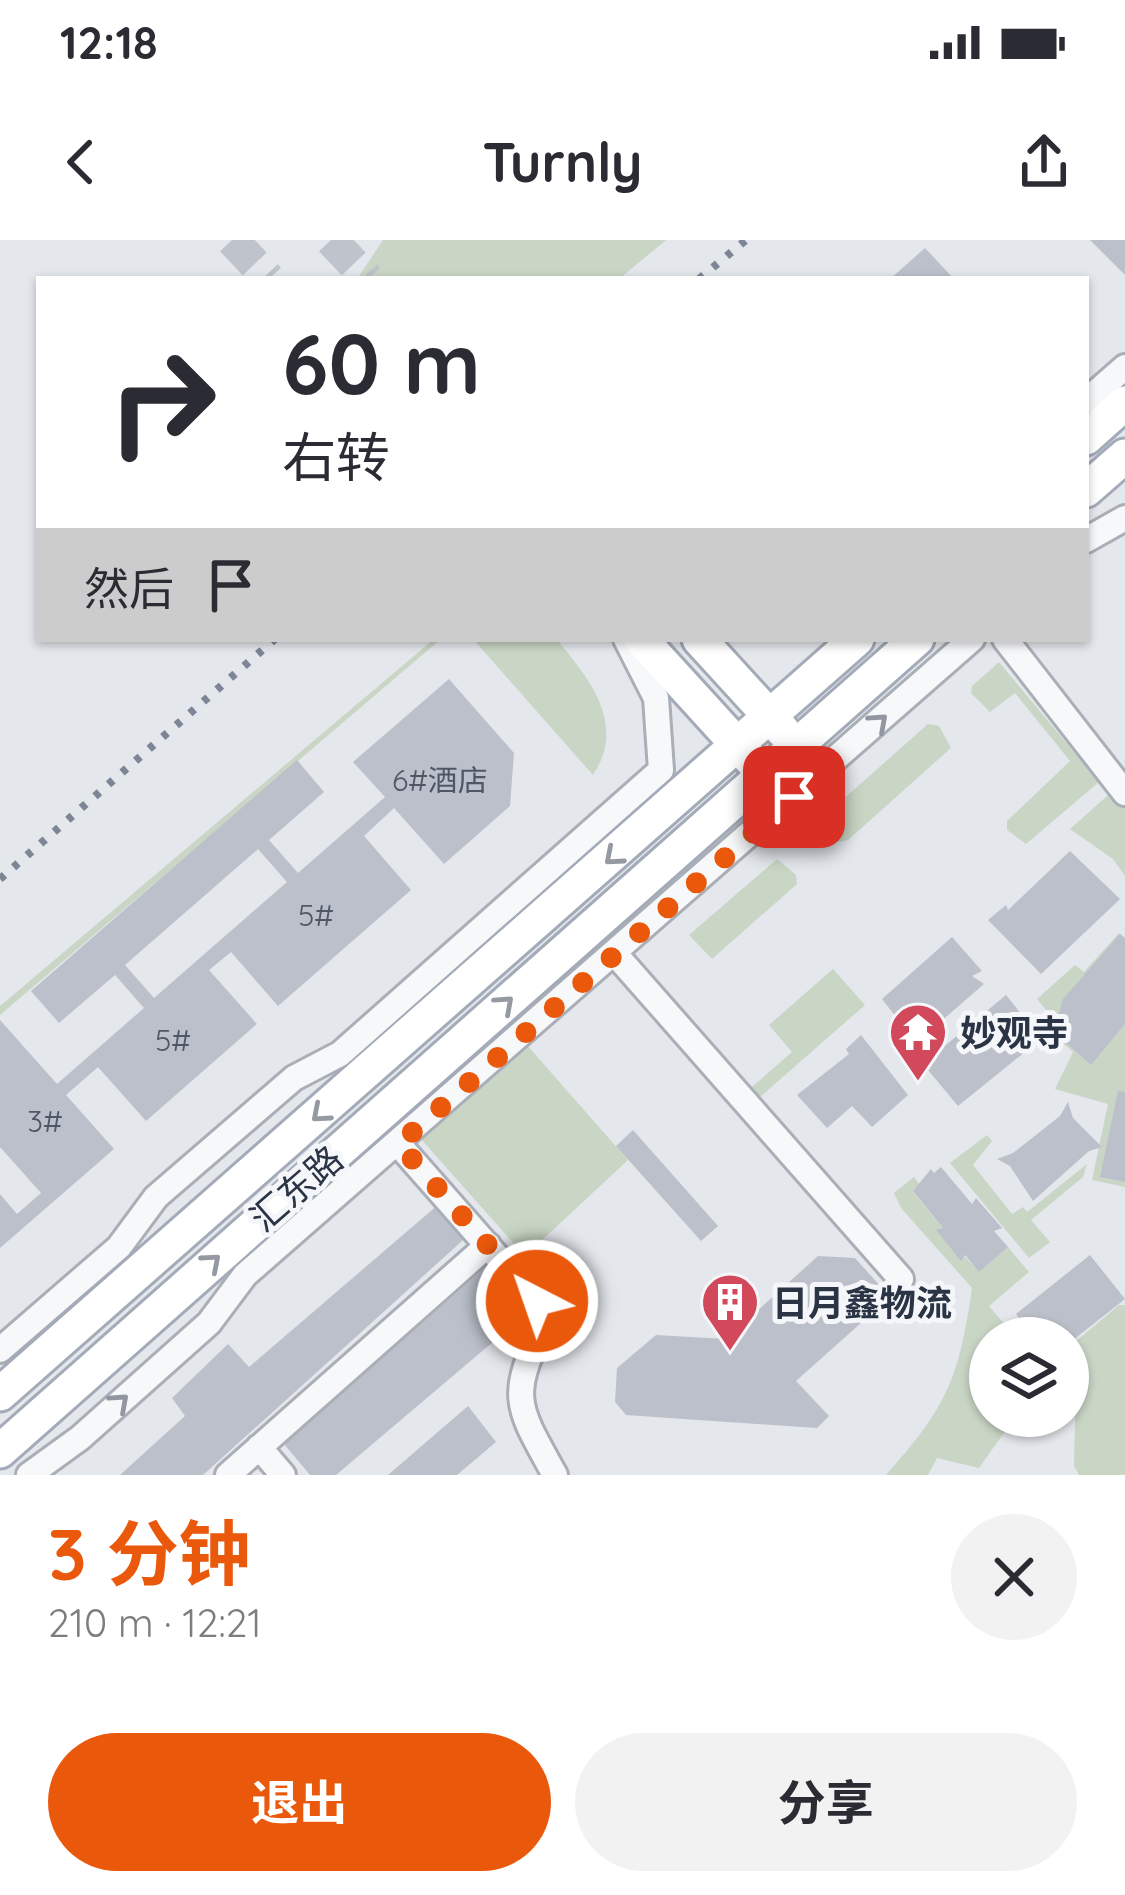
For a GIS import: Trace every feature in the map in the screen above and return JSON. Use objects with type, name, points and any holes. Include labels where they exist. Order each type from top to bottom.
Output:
[{"type":"main road","points":[[1089,435],[1125,404]]},
{"type":"main road","points":[[1089,487],[1125,455]]},
{"type":"main road","points":[[644,642],[765,773]]},
{"type":"main road","points":[[702,642],[796,746]]},
{"type":"main road","name":"汇东路","points":[[0,1394],[854,642]]},
{"type":"main road","name":"汇东路","points":[[0,1451],[914,642]]},
{"type":"street","points":[[1089,398],[1125,367]]},
{"type":"street","points":[[1089,538],[1125,518]]},
{"type":"street","points":[[628,642],[656,698],[661,770],[656,820]]},
{"type":"street","points":[[29,1475],[80,1438],[209,1324],[245,1275],[969,642]]},
{"type":"street","points":[[1007,642],[1125,794]]},
{"type":"street","points":[[0,1379],[4,1347],[119,1247],[156,1197],[294,1078],[340,1054],[661,770]]},
{"type":"street","points":[[464,945],[525,933]]},
{"type":"street","points":[[616,955],[901,1280]]},
{"type":"street","points":[[391,1151],[399,1099]]},
{"type":"street","points":[[391,1151],[488,1245],[537,1301],[545,1323],[518,1378],[524,1420],[555,1475]]},
{"type":"street","points":[[228,1475],[488,1245]]},
{"type":"street","points":[[260,1447],[283,1475]]},
{"type":"green space","points":[[383,240],[666,240],[623,276],[359,276]]},
{"type":"green space","points":[[430,642],[437,642],[0,1015],[0,1006]]},
{"type":"green space","points":[[476,642],[559,642],[593,688],[605,721],[602,757],[593,775]]},
{"type":"green space","points":[[999,662],[1099,782],[1026,844],[1007,830],[1007,821],[1070,761],[1015,693],[990,712],[971,693],[972,686]]},
{"type":"green space","points":[[928,724],[939,726],[951,748],[848,840],[838,842],[822,818]]},
{"type":"green space","points":[[1125,780],[1125,876],[1113,859],[1070,829]]},
{"type":"green space","points":[[777,859],[796,875],[797,884],[712,959],[689,935]]},
{"type":"green space","points":[[1119,933],[1125,938],[1125,1187],[1092,1180],[1108,1104],[1055,1089],[1073,1052],[1051,1033],[1055,1021],[1037,999],[1075,965],[1084,972]]},
{"type":"green space","points":[[833,969],[865,1005],[759,1098],[751,1088],[792,1052],[769,1025]]},
{"type":"green space","points":[[526,1044],[628,1160],[525,1256],[420,1138]]},
{"type":"green space","points":[[987,1135],[992,1141],[973,1165],[1012,1214],[1023,1207],[1027,1212],[1087,1164],[1083,1177],[1031,1220],[1050,1242],[1029,1258],[950,1163]]},
{"type":"green space","points":[[914,1177],[920,1185],[913,1192],[943,1228],[938,1230],[979,1271],[1008,1247],[1029,1272],[989,1306],[998,1317],[969,1317],[969,1437],[1001,1437],[979,1468],[937,1458],[928,1475],[886,1475],[923,1430],[947,1390],[962,1346],[972,1288],[901,1208],[894,1193]]},
{"type":"green space","points":[[1125,1305],[1125,1475],[1079,1475],[1074,1466],[1075,1437],[1089,1437],[1089,1330]]},
{"type":"building","points":[[1090,240],[1125,240],[1125,275]]},
{"type":"building","points":[[925,248],[951,276],[893,276]]},
{"type":"building","points":[[449,679],[514,753],[510,806],[444,864],[394,808],[364,836],[411,890],[278,1006],[231,952],[209,970],[257,1024],[146,1121],[98,1067],[66,1095],[114,1149],[0,1248],[0,1194],[17,1214],[41,1193],[0,1147],[0,1020],[57,1084],[144,1008],[115,975],[59,1023],[31,991],[297,760],[324,792],[269,840],[298,873],[385,797],[353,762]],"holes":[[[258,849],[287,882],[154,998],[125,965]]]},
{"type":"building","points":[[1070,851],[1120,899],[1041,974],[988,920],[1006,905],[1008,910]]},
{"type":"building","points":[[1120,934],[1125,938],[1125,1024],[1091,1065],[1054,1032],[1063,999]]},
{"type":"building","points":[[952,937],[982,971],[972,976],[984,984],[924,1036],[917,1024],[910,1035],[882,999]]},
{"type":"building","points":[[1006,995],[1041,1039],[958,1106],[923,1064]]},
{"type":"building","points":[[861,1035],[908,1095],[872,1127],[852,1106],[827,1128],[797,1095],[849,1054],[846,1049]]},
{"type":"building","points":[[1118,1091],[1125,1092],[1125,1182],[1100,1177]]},
{"type":"building","points":[[1068,1102],[1073,1118],[1102,1147],[1089,1151],[1033,1201],[1010,1166],[997,1159],[1013,1153],[1060,1116]]},
{"type":"building","points":[[633,1130],[718,1226],[701,1241],[616,1146]]},
{"type":"building","points":[[941,1167],[972,1204],[976,1198],[1002,1228],[994,1231],[1008,1247],[979,1272],[965,1255],[961,1261],[936,1230],[943,1228],[913,1191],[931,1169],[934,1173]]},
{"type":"building","points":[[446,1198],[472,1232],[203,1475],[120,1475],[185,1416],[172,1398],[228,1344],[249,1367]]},
{"type":"building","points":[[1090,1255],[1125,1299],[1089,1327],[1089,1317],[1016,1314]]},
{"type":"building","name":"日月鑫物流","points":[[818,1256],[855,1258],[890,1297],[796,1381],[829,1416],[817,1428],[626,1415],[615,1402],[617,1368],[656,1335],[726,1339]]},
{"type":"building","points":[[494,1260],[533,1308],[336,1475],[310,1475],[284,1444]]},
{"type":"building","points":[[468,1406],[496,1442],[457,1475],[388,1475]]},
{"type":"tunnel","points":[[232,240],[266,276]]},
{"type":"tunnel","points":[[331,240],[365,276]]},
{"type":"railway","points":[[703,276],[746,240]]},
{"type":"railway","points":[[0,879],[272,642]]},
{"type":"place","name":"妙观寺","points":[[918,1083]]},
{"type":"place","name":"日月鑫物流","points":[[730,1353]]},
{"type":"route","points":[[537,1301],[399,1144],[794,797]]}]
